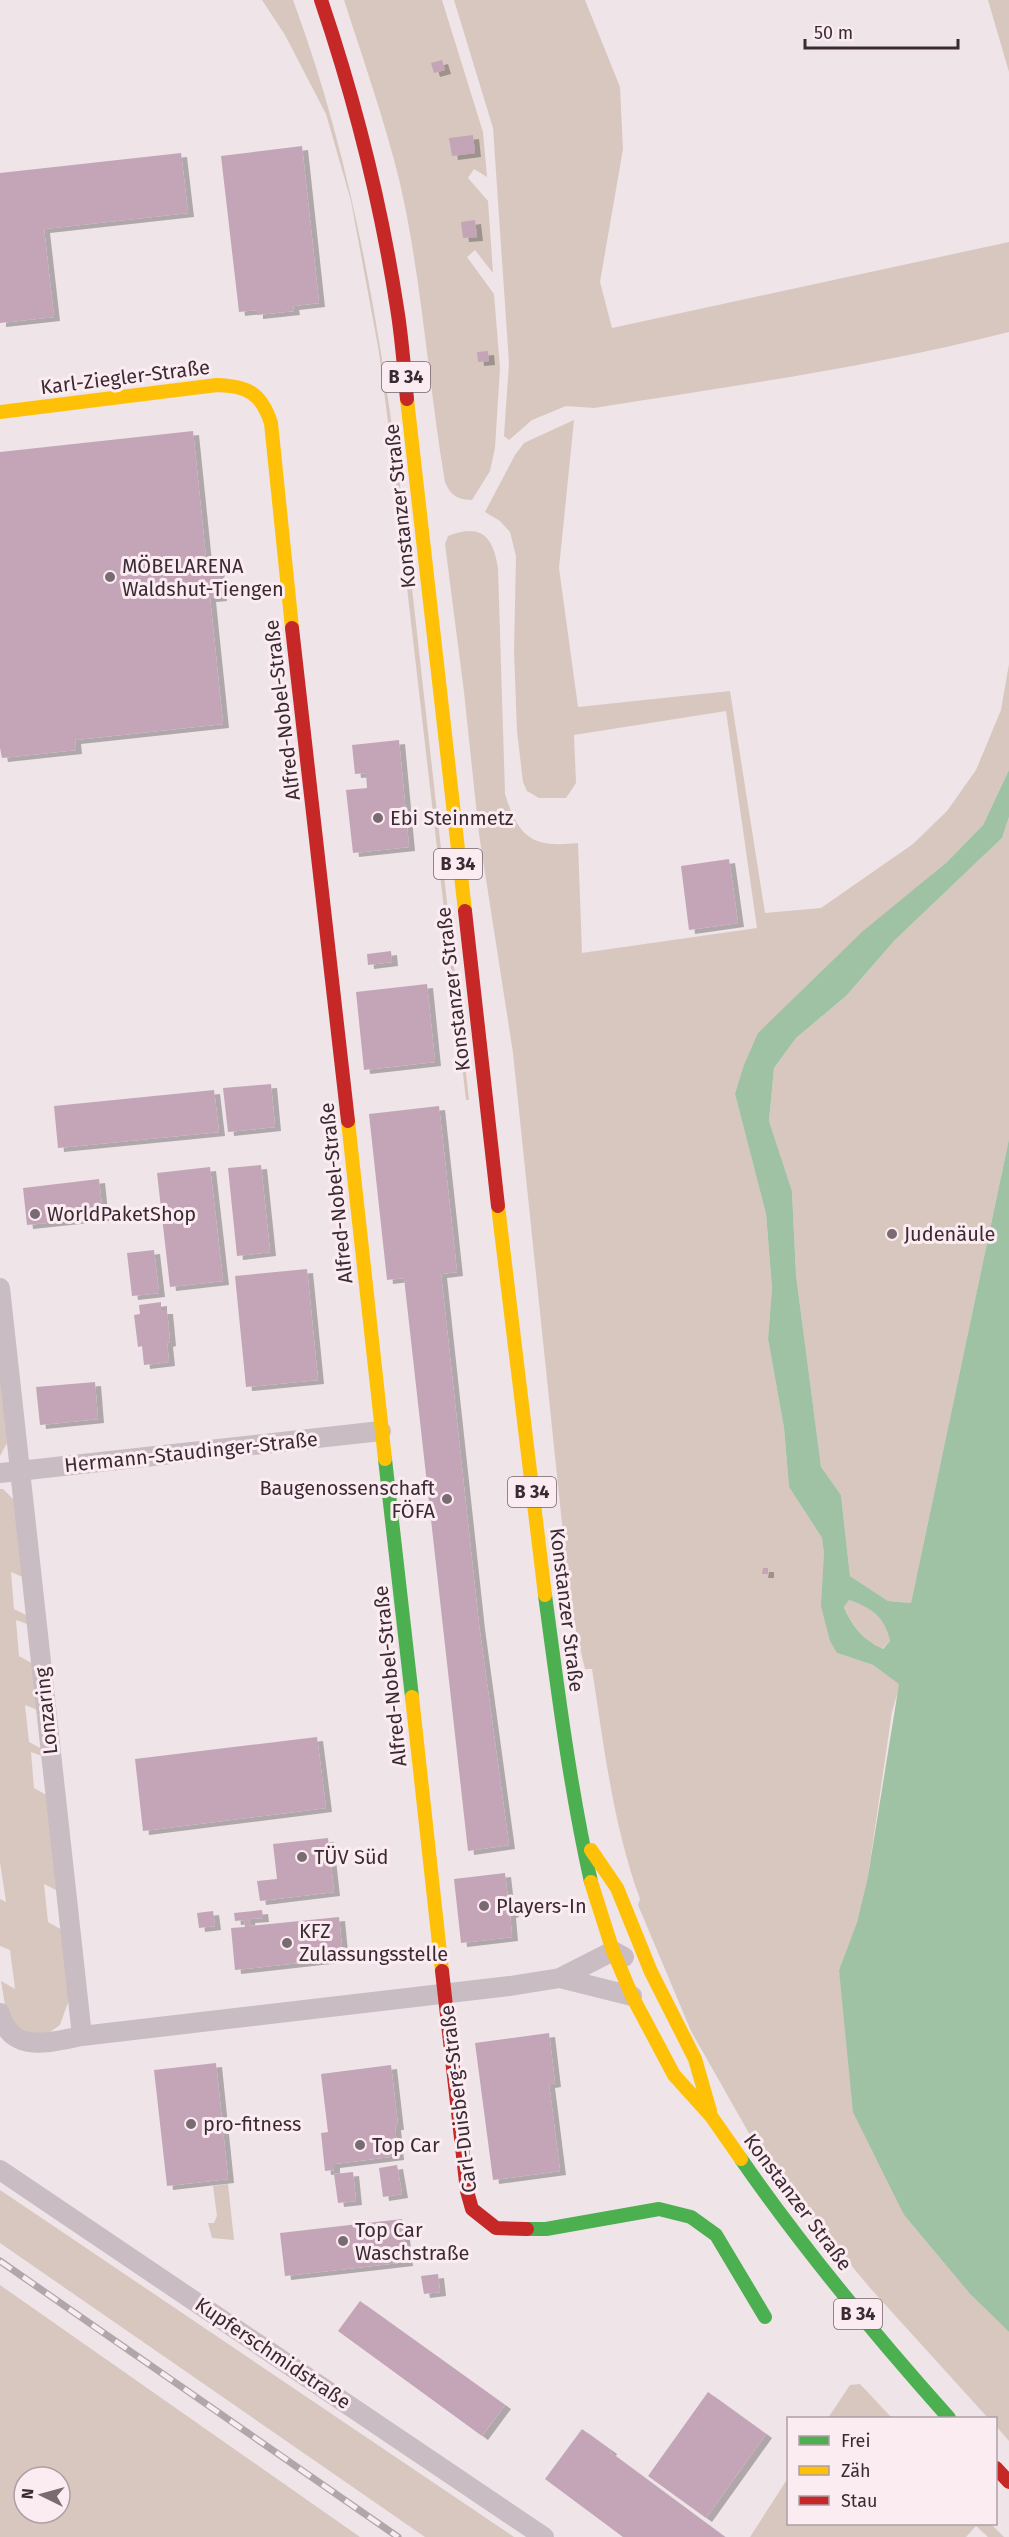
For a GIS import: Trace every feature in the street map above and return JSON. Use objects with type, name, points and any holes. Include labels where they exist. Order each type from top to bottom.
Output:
[{"type":"main road","name":"Konstanzer Straße","points":[[321,0],[354,104],[372,178],[397,308],[509,1307],[560,1710],[581,1836],[596,1898],[613,1951],[632,1996],[674,2075],[711,2116],[786,2223],[868,2326],[948,2417]]},
{"type":"main road","name":"Karl-Ziegler-Straße","points":[[0,412],[217,386],[236,385],[254,392]]},
{"type":"main road","name":"Alfred-Nobel-Straße","points":[[254,392],[266,405],[271,423],[445,1994]]},
{"type":"main road","name":"Konstanzer Straße","points":[[581,1836],[617,1888],[651,1972],[695,2059],[711,2116]]},
{"type":"main road","name":"Carl-Duisberg-Straße","points":[[445,1994],[466,2191],[472,2209],[496,2228],[546,2229],[659,2209],[691,2217],[716,2235],[765,2317]]},
{"type":"main road","points":[[997,2469],[1009,2482]]},
{"type":"street","name":"Lonzaring","points":[[0,1288],[82,2036]]},
{"type":"street","name":"Hermann-Staudinger-Straße","points":[[0,1473],[381,1431]]},
{"type":"street","name":"Carl-Duisberg-Straße","points":[[82,2036],[445,1994],[560,1978],[613,1951]]},
{"type":"street","points":[[613,1951],[651,1972]]},
{"type":"street","name":"Carl-Duisberg-Straße","points":[[560,1978],[632,1996]]},
{"type":"street","points":[[0,2013],[2,2023],[11,2035],[23,2042],[43,2043],[82,2036]]},
{"type":"street","name":"Kupferschmidstraße","points":[[0,2170],[544,2537]]},
{"type":"shaded area","points":[[262,0],[293,0],[332,122],[348,184],[374,310],[402,500],[398,501],[379,352],[351,201],[326,114],[285,35]]},
{"type":"shaded area","points":[[344,0],[442,0],[483,132],[487,177],[474,169],[468,178],[488,201],[493,273],[475,250],[467,257],[494,294],[500,368],[495,448],[490,471],[472,500],[455,496],[445,482],[407,216],[387,134]]},
{"type":"shaded area","points":[[454,0],[585,0],[620,87],[623,149],[600,282],[612,328],[1009,242],[1009,332],[906,356],[802,375],[594,408],[566,406],[532,420],[509,440],[504,436],[509,363],[493,128]]},
{"type":"shaded area","points":[[988,0],[1009,0],[1009,72]]},
{"type":"shaded area","points":[[574,420],[559,568],[578,707],[730,691],[765,913],[821,908],[913,844],[947,811],[976,770],[1001,710],[1009,664],[1009,770],[983,825],[946,863],[906,897],[735,1094],[766,1214],[772,1288],[768,1339],[784,1428],[789,1487],[822,1538],[837,1653],[873,1665],[900,1684],[892,1712],[868,1876],[857,1922],[839,1970],[847,2030],[904,2215],[970,2294],[1009,2332],[1009,2441],[997,2427],[997,2417],[987,2417],[871,2289],[767,2165],[691,2031],[638,1905],[640,1899],[623,1843],[610,1786],[592,1669],[585,1669],[571,1610],[513,1053],[479,834],[445,544],[448,536],[469,531],[484,535],[489,540],[496,557],[505,794],[516,821],[530,837],[549,844],[578,843],[582,953],[757,928],[726,711],[574,735],[576,783],[566,798],[539,798],[527,791],[523,782],[517,731],[514,651],[516,556],[510,532],[500,521],[485,512],[515,455],[524,443]]},
{"type":"shaded area","points":[[408,552],[469,1100],[466,1100],[403,553]]},
{"type":"shaded area","points":[[1009,770],[1009,817],[1002,838],[895,940],[846,996],[796,1038],[774,1068],[769,1121],[792,1191],[796,1275],[821,1467],[841,1495],[850,1576],[888,1601],[911,1603],[1009,1139],[1009,2332],[970,2294],[904,2215],[853,2112],[839,1970],[857,1922],[868,1876],[899,1684],[873,1665],[837,1653],[830,1641],[821,1606],[824,1554],[822,1538],[789,1487],[784,1428],[768,1339],[772,1288],[766,1214],[735,1094],[744,1065],[758,1033],[863,931],[946,863],[983,825]],"holes":[[[849,1600],[871,1610],[885,1626],[890,1641],[883,1649],[859,1632],[844,1607]]]},
{"type":"shaded area","name":"Judenäule","points":[[1009,817],[1009,1139],[911,1603],[888,1601],[850,1576],[841,1495],[821,1468],[796,1275],[792,1191],[769,1121],[774,1068],[796,1038],[846,996],[895,940],[1002,838]]},
{"type":"shaded area","points":[[0,1346],[7,1443],[0,1456]]},
{"type":"shaded area","points":[[0,1489],[3,1489],[14,1500],[25,1578],[11,1572],[14,1609],[30,1617],[30,1625],[16,1620],[19,1656],[35,1665],[40,1711],[25,1705],[29,1742],[44,1750],[45,1757],[31,1752],[34,1788],[50,1797],[60,1892],[44,1884],[48,1922],[64,1931],[70,1997],[60,2025],[47,2034],[25,2033],[7,2017],[1,1981],[15,1989],[10,1950],[0,1946],[0,1899],[6,1902],[0,1862]]},
{"type":"shaded area","points":[[849,1600],[871,1610],[881,1619],[890,1641],[882,1649],[869,1641],[855,1626],[844,1606]]},
{"type":"shaded area","points":[[228,2184],[234,2240],[212,2238],[208,2223],[214,2223],[217,2216],[213,2186]]},
{"type":"shaded area","points":[[0,2190],[514,2537],[425,2537],[0,2243]]},
{"type":"shaded area","points":[[0,2285],[360,2537],[0,2537]]},
{"type":"shaded area","points":[[860,2384],[891,2417],[829,2417],[850,2385]]},
{"type":"shaded area","points":[[787,2480],[787,2525],[992,2525],[1004,2537],[988,2537],[976,2526],[966,2537],[750,2537]]},
{"type":"building","points":[[442,60],[445,70],[434,73],[431,63]]},
{"type":"building","points":[[473,135],[475,153],[452,156],[449,138]]},
{"type":"building","points":[[302,146],[319,303],[293,306],[294,311],[257,315],[257,310],[239,312],[221,156]]},
{"type":"building","points":[[181,153],[188,213],[44,229],[54,317],[0,323],[0,173]]},
{"type":"building","points":[[475,220],[477,237],[463,238],[461,222]]},
{"type":"building","points":[[488,351],[489,361],[478,362],[477,352]]},
{"type":"building","name":"MÖBELARENA Waldshut-Tiengen","points":[[193,431],[206,558],[217,557],[221,597],[210,598],[223,724],[75,740],[76,750],[2,758],[0,748],[0,452]]},
{"type":"building","name":"Ebi Steinmetz","points":[[399,740],[409,847],[353,853],[346,790],[367,788],[366,773],[355,774],[352,745]]},
{"type":"building","points":[[729,859],[738,923],[689,930],[681,866]]},
{"type":"building","points":[[391,951],[392,962],[368,965],[367,954]]},
{"type":"building","points":[[427,984],[435,1062],[364,1070],[356,992]]},
{"type":"building","points":[[271,1084],[275,1127],[228,1132],[223,1088]]},
{"type":"building","points":[[214,1090],[219,1132],[58,1148],[54,1106]]},
{"type":"building","points":[[439,1106],[457,1272],[441,1274],[479,1625],[509,1845],[468,1851],[404,1278],[387,1280],[369,1114]]},
{"type":"building","points":[[261,1165],[270,1252],[237,1256],[228,1168]]},
{"type":"building","points":[[210,1167],[223,1281],[170,1287],[157,1173]]},
{"type":"building","points":[[99,1179],[103,1217],[27,1225],[23,1188]]},
{"type":"building","points":[[154,1250],[159,1293],[132,1296],[127,1253]]},
{"type":"building","points":[[307,1269],[318,1380],[246,1387],[235,1276]]},
{"type":"building","points":[[161,1302],[161,1310],[167,1310],[169,1362],[144,1365],[142,1346],[138,1347],[134,1315],[140,1314],[139,1305]]},
{"type":"building","points":[[95,1382],[98,1419],[40,1425],[36,1387]]},
{"type":"building","points":[[763,1568],[768,1568],[768,1574],[762,1574]]},
{"type":"building","points":[[317,1737],[326,1808],[143,1831],[135,1759]]},
{"type":"building","name":"TÜV Süd","points":[[328,1838],[334,1892],[260,1901],[257,1881],[277,1879],[273,1844]]},
{"type":"building","name":"Players-In","points":[[505,1873],[508,1899],[511,1898],[513,1913],[510,1914],[512,1937],[461,1943],[454,1879]]},
{"type":"building","name":"KFZ Zulassungsstelle","points":[[262,1910],[263,1918],[249,1919],[250,1926],[339,1917],[343,1958],[235,1970],[231,1928],[245,1927],[244,1920],[235,1921],[234,1913]]},
{"type":"building","points":[[213,1911],[215,1926],[199,1928],[197,1913]]},
{"type":"building","points":[[549,2033],[555,2083],[549,2084],[560,2171],[493,2180],[475,2043]]},
{"type":"building","name":"pro-fitness","points":[[216,2063],[228,2179],[167,2186],[154,2070]]},
{"type":"building","points":[[391,2065],[398,2126],[395,2126],[398,2156],[334,2164],[334,2170],[325,2171],[321,2133],[328,2132],[321,2074]]},
{"type":"building","points":[[397,2165],[402,2194],[383,2197],[379,2168]]},
{"type":"building","points":[[353,2172],[356,2201],[338,2203],[334,2174]]},
{"type":"building","name":"Top Car Waschstraße","points":[[402,2219],[407,2262],[285,2276],[280,2233]]},
{"type":"building","points":[[438,2274],[440,2292],[424,2294],[421,2276]]},
{"type":"building","points":[[360,2301],[505,2405],[482,2436],[338,2331]]},
{"type":"building","points":[[708,2392],[766,2434],[706,2518],[648,2476]]},
{"type":"building","points":[[582,2429],[725,2537],[623,2537],[545,2479]]},
{"type":"railway","points":[[0,2261],[398,2537]]},
{"type":"traffic: fast","points":[[385,1459],[412,1697]]},
{"type":"traffic: fast","points":[[545,1595],[571,1775],[591,1882]]},
{"type":"traffic: fast","points":[[741,2159],[841,2292],[948,2417]]},
{"type":"traffic: fast","points":[[527,2229],[546,2229],[659,2209],[691,2217],[716,2235],[765,2317]]},
{"type":"traffic: slow","points":[[0,412],[217,385],[237,387],[252,393],[263,405],[271,423],[292,628]]},
{"type":"traffic: slow","points":[[407,399],[465,911]]},
{"type":"traffic: slow","points":[[348,1121],[385,1459]]},
{"type":"traffic: slow","points":[[498,1206],[545,1595]]},
{"type":"traffic: slow","points":[[412,1697],[442,1971]]},
{"type":"traffic: slow","points":[[591,1850],[617,1888],[651,1972],[695,2059],[710,2111]]},
{"type":"traffic: slow","points":[[591,1882],[613,1951],[632,1996],[674,2075],[711,2116],[741,2159]]},
{"type":"traffic: jam","points":[[321,0],[356,114],[375,191],[391,269],[402,342],[407,399]]},
{"type":"traffic: jam","points":[[292,628],[348,1121]]},
{"type":"traffic: jam","points":[[465,911],[498,1206]]},
{"type":"traffic: jam","points":[[442,1971],[467,2191],[472,2209],[496,2228],[527,2229]]},
{"type":"traffic: jam","points":[[997,2469],[1009,2482]]},
{"type":"place","name":"MÖBELARENA Waldshut-Tiengen","points":[[110,577]]},
{"type":"place","name":"Ebi Steinmetz","points":[[378,818]]},
{"type":"place","name":"WorldPaketShop","points":[[35,1214]]},
{"type":"place","name":"Judenäule","points":[[892,1234]]},
{"type":"place","name":"Baugenossenschaft FÖFA","points":[[447,1499]]},
{"type":"place","name":"TÜV Süd","points":[[302,1857]]},
{"type":"place","name":"Players-In","points":[[484,1906]]},
{"type":"place","name":"KFZ Zulassungsstelle","points":[[287,1943]]},
{"type":"place","name":"pro-fitness","points":[[191,2124]]},
{"type":"place","name":"Top Car","points":[[360,2145]]},
{"type":"place","name":"Top Car Waschstraße","points":[[343,2241]]}]
